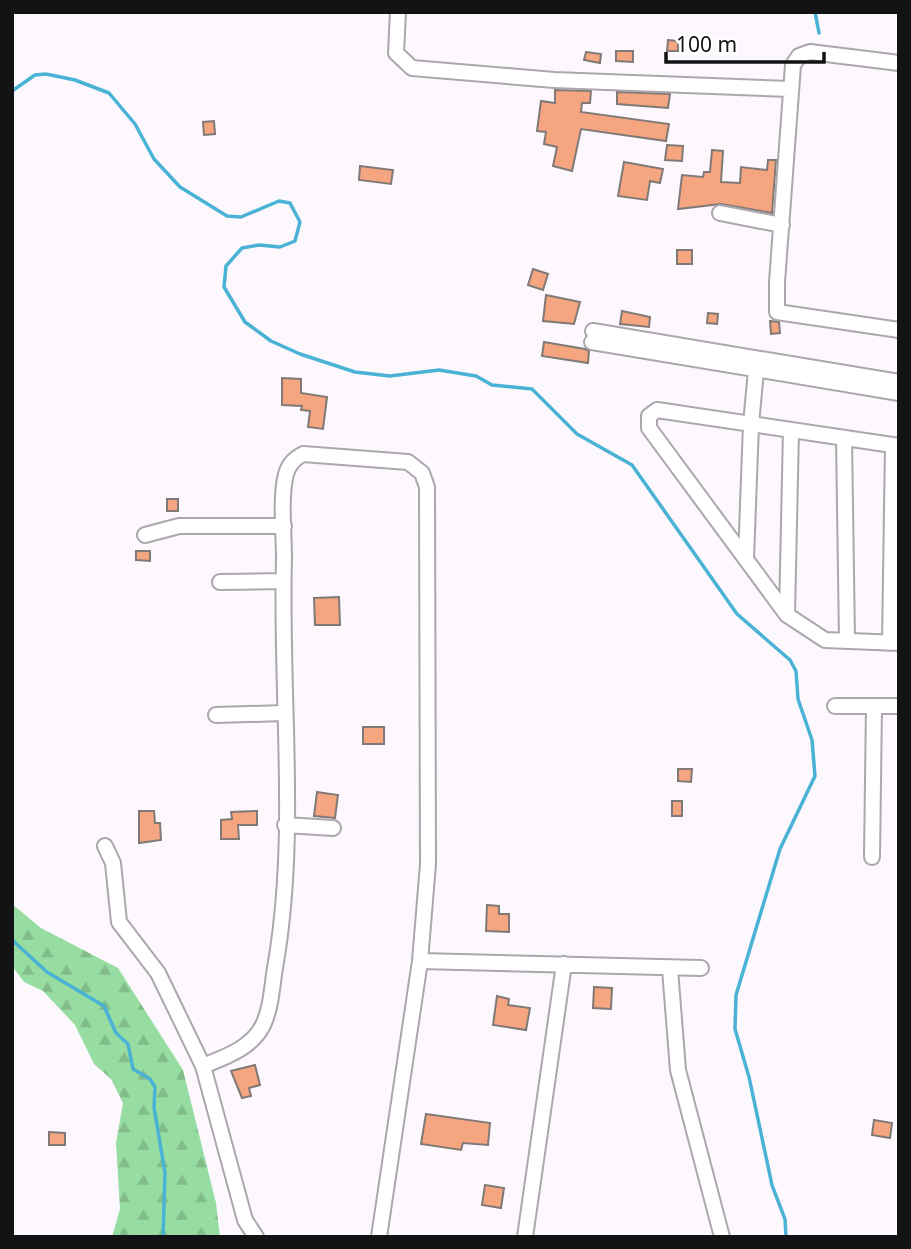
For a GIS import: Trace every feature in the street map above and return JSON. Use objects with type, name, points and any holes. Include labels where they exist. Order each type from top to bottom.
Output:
[{"type":"street","points":[[398,12],[396,53],[412,68],[554,80],[790,89]]},
{"type":"street","points":[[899,63],[810,52],[799,56],[793,65],[777,312],[899,330]]},
{"type":"street","points":[[720,213],[782,225]]},
{"type":"street","points":[[592,337],[757,364],[899,382]]},
{"type":"street","points":[[757,364],[899,393]]},
{"type":"street","points":[[746,559],[751,424],[757,364]]},
{"type":"street","points":[[657,410],[751,424],[896,446],[895,643],[825,640],[787,615],[649,428],[649,416],[657,410]]},
{"type":"street","points":[[787,615],[791,430]]},
{"type":"street","points":[[844,438],[847,641]]},
{"type":"street","points":[[203,1066],[239,1049],[262,1027],[269,1007],[280,936],[286,872],[283,582],[286,475],[294,459],[303,454],[408,462],[422,473],[427,487],[428,864],[420,961],[379,1237]]},
{"type":"street","points":[[145,536],[179,526],[284,526]]},
{"type":"street","points":[[220,582],[283,582]]},
{"type":"street","points":[[835,706],[899,706]]},
{"type":"street","points":[[872,857],[874,706]]},
{"type":"street","points":[[216,715],[284,713]]},
{"type":"street","points":[[285,825],[333,828]]},
{"type":"street","points":[[105,846],[113,863],[119,922],[158,973],[203,1066],[245,1220],[256,1237]]},
{"type":"street","points":[[420,961],[564,964],[670,970],[701,968]]},
{"type":"street","points":[[526,1237],[564,964]]},
{"type":"street","points":[[670,970],[678,1070],[722,1237]]},
{"type":"green space","points":[[12,904],[41,928],[118,968],[183,1070],[216,1203],[220,1237],[112,1237],[120,1209],[116,1143],[123,1103],[111,1079],[94,1064],[75,1025],[43,991],[24,982],[12,966]]},
{"type":"building","points":[[668,40],[678,41],[678,51],[667,51]]},
{"type":"building","points":[[616,51],[633,51],[633,62],[616,61]]},
{"type":"building","points":[[586,52],[601,54],[600,63],[584,60]]},
{"type":"building","points":[[555,90],[591,91],[590,103],[582,103],[581,112],[669,124],[666,141],[581,129],[572,171],[553,166],[557,147],[544,144],[546,132],[537,131],[541,101],[555,103]]},
{"type":"building","points":[[617,92],[670,94],[668,108],[617,104]]},
{"type":"building","points":[[214,121],[215,134],[204,135],[203,122]]},
{"type":"building","points":[[667,145],[683,146],[682,161],[665,160]]},
{"type":"building","points":[[712,150],[723,151],[721,182],[740,183],[741,167],[767,170],[768,160],[776,160],[772,213],[721,204],[678,209],[682,175],[703,177],[704,172],[710,172]]},
{"type":"building","points":[[624,162],[663,169],[660,183],[650,181],[647,200],[618,196]]},
{"type":"building","points":[[360,166],[393,170],[391,184],[359,180]]},
{"type":"building","points":[[677,250],[692,250],[692,264],[677,264]]},
{"type":"building","points":[[533,269],[548,274],[543,290],[528,285]]},
{"type":"building","points":[[546,295],[580,302],[574,324],[543,321]]},
{"type":"building","points":[[622,311],[650,317],[649,327],[620,324]]},
{"type":"building","points":[[708,313],[718,314],[717,324],[707,323]]},
{"type":"building","points":[[770,321],[779,322],[780,333],[771,334]]},
{"type":"building","points":[[544,342],[585,349],[589,351],[588,363],[542,356]]},
{"type":"building","points":[[282,378],[301,379],[301,393],[327,397],[323,429],[308,427],[310,411],[301,410],[302,406],[282,405]]},
{"type":"building","points":[[167,499],[178,499],[178,511],[167,511]]},
{"type":"building","points":[[136,551],[150,551],[150,561],[136,560]]},
{"type":"building","points":[[339,597],[340,625],[315,625],[314,598]]},
{"type":"building","points":[[363,727],[384,727],[384,744],[363,744]]},
{"type":"building","points":[[678,769],[692,769],[691,782],[678,781]]},
{"type":"building","points":[[317,792],[338,795],[335,818],[314,816]]},
{"type":"building","points":[[672,801],[682,801],[682,816],[672,816]]},
{"type":"building","points":[[139,811],[154,811],[155,823],[160,823],[161,840],[139,843]]},
{"type":"building","points":[[257,811],[257,825],[238,825],[239,839],[221,839],[221,820],[232,819],[231,812]]},
{"type":"building","points":[[487,905],[499,906],[499,914],[509,914],[509,932],[486,931]]},
{"type":"building","points":[[594,987],[612,988],[611,1009],[593,1008]]},
{"type":"building","points":[[497,996],[509,999],[508,1005],[530,1008],[526,1030],[493,1025]]},
{"type":"building","points":[[255,1065],[260,1085],[249,1088],[251,1096],[242,1098],[231,1071]]},
{"type":"building","points":[[426,1114],[490,1123],[488,1145],[463,1143],[461,1150],[421,1144]]},
{"type":"building","points":[[874,1120],[892,1123],[890,1138],[872,1135]]},
{"type":"building","points":[[49,1132],[65,1133],[65,1145],[49,1145]]},
{"type":"building","points":[[485,1185],[504,1188],[501,1208],[482,1205]]},
{"type":"waterway","points":[[815,12],[819,33]]},
{"type":"waterway","points":[[12,91],[35,75],[46,74],[75,80],[109,93],[135,124],[154,159],[180,187],[227,216],[241,217],[279,201],[290,203],[300,222],[295,241],[280,247],[259,245],[242,248],[226,266],[224,287],[245,322],[271,341],[300,354],[355,372],[390,376],[439,370],[476,376],[492,385],[532,389],[577,434],[632,465],[737,614],[790,660],[796,671],[798,699],[812,740],[815,776],[780,849],[736,995],[735,1029],[749,1077],[772,1185],[785,1219],[786,1237]]},
{"type":"waterway","points":[[12,940],[47,972],[104,1006],[116,1033],[128,1044],[133,1069],[150,1079],[155,1087],[154,1107],[165,1173],[163,1237]]}]
